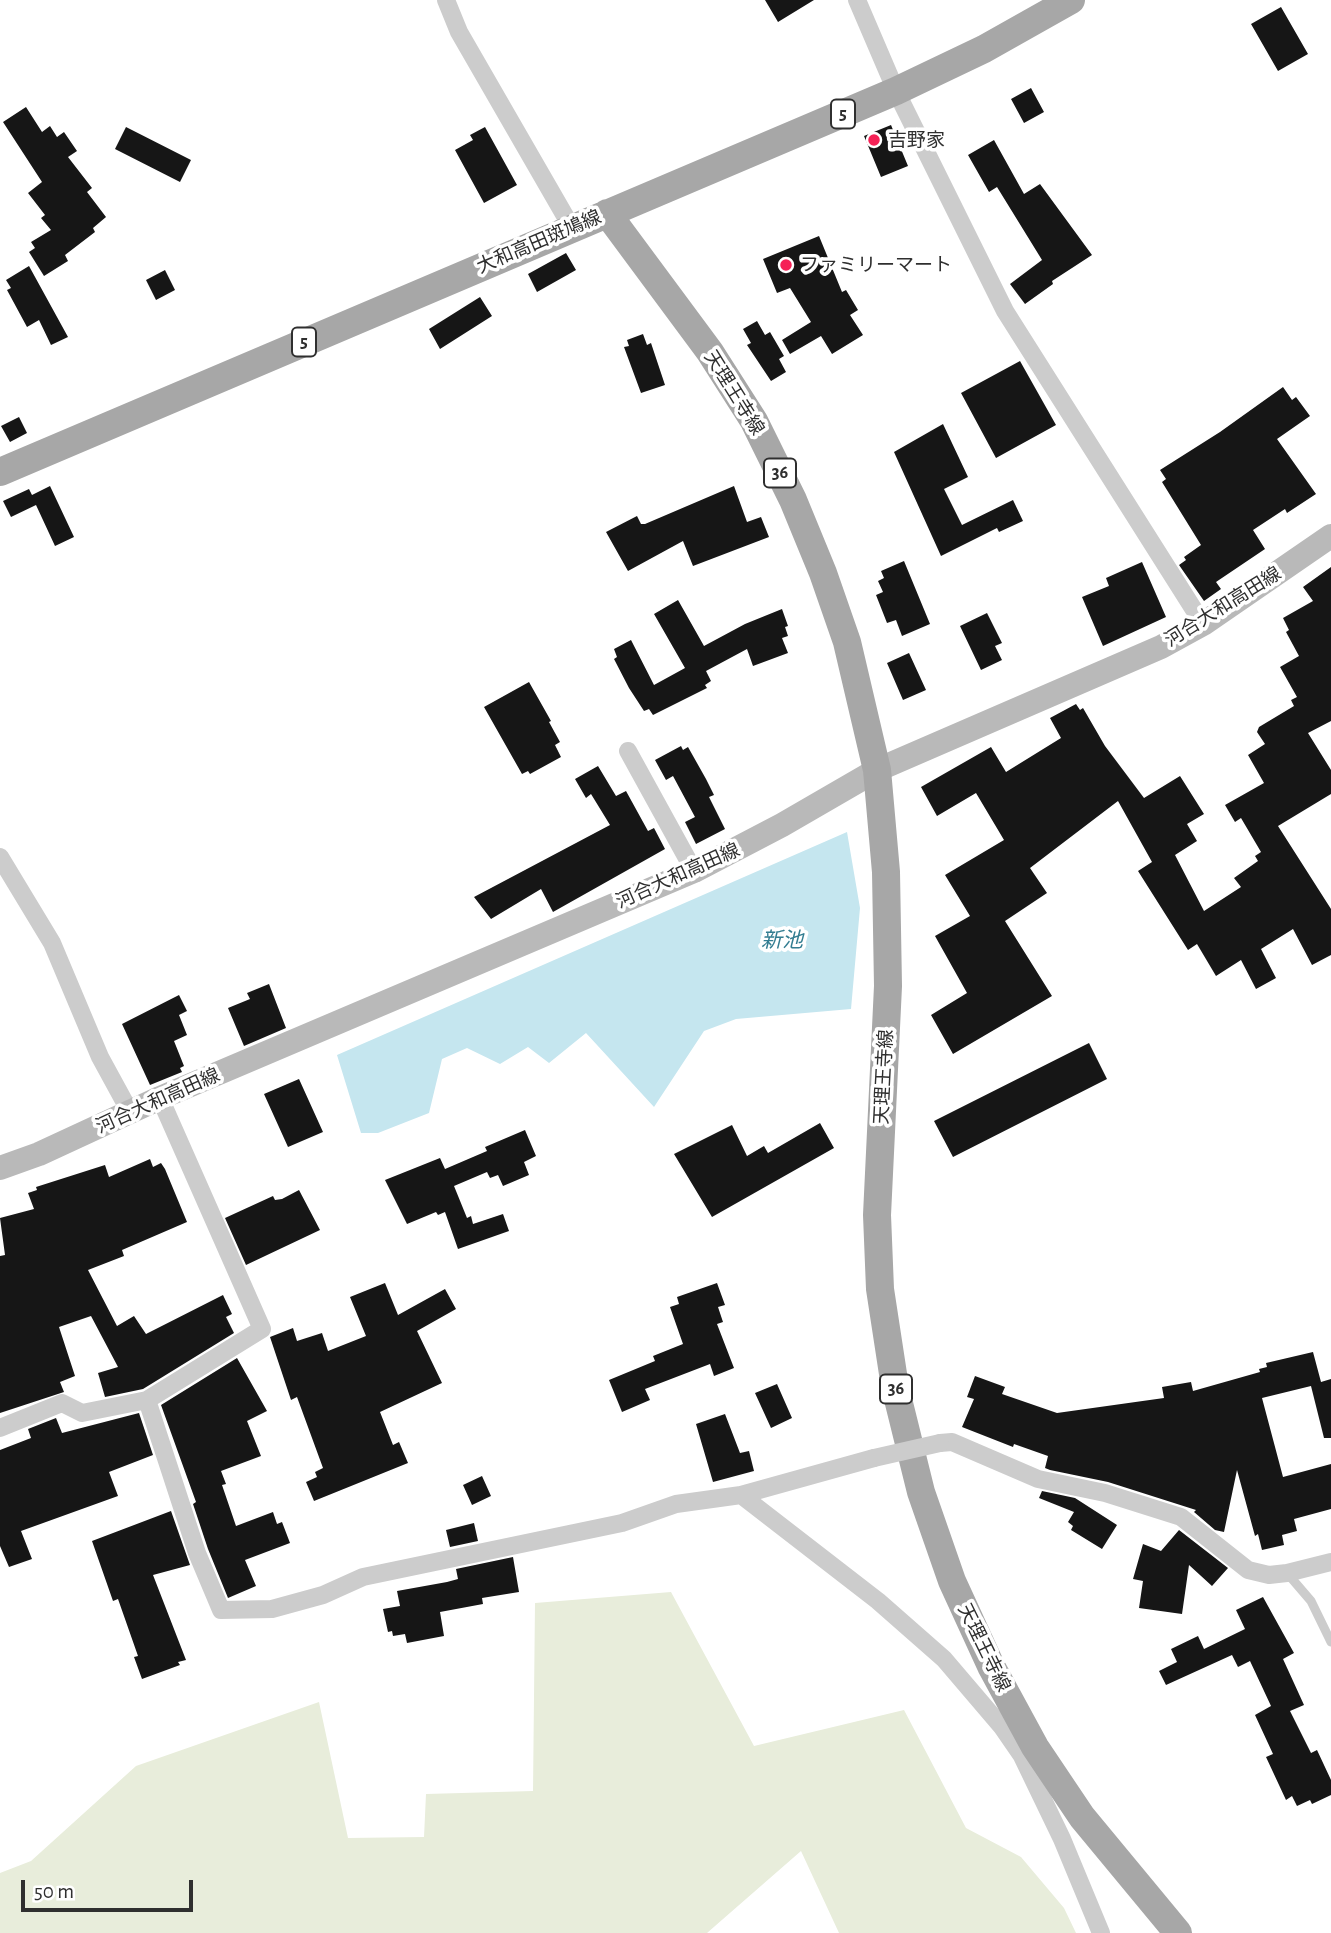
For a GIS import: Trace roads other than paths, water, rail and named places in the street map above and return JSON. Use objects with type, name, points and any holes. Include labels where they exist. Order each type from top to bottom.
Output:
[{"type":"main road","name":"大和高田斑鳩線","points":[[0,472],[896,91],[984,49],[1071,0]]},
{"type":"main road","name":"天理王寺線","points":[[607,213],[718,364],[754,421],[793,500],[847,642],[877,770],[886,872],[888,986],[877,1215],[880,1289],[895,1387],[921,1492],[952,1581],[991,1666],[1035,1747],[1082,1817],[1178,1933]]},
{"type":"main road","name":"河合大和高田線","points":[[0,1168],[63,1144],[160,1098],[694,871],[782,825],[877,770],[1161,647],[1203,624],[1331,536]]},
{"type":"street","points":[[446,0],[459,32],[572,228]]},
{"type":"street","points":[[857,0],[896,91],[1004,311],[1203,624]]},
{"type":"street","points":[[628,751],[694,871]]},
{"type":"street","points":[[0,857],[52,943],[100,1057],[130,1112]]},
{"type":"street","points":[[0,1429],[62,1402],[82,1413],[147,1400],[262,1329],[160,1098]]},
{"type":"street","points":[[147,1400],[197,1553],[221,1610],[272,1609],[323,1595],[363,1577],[622,1522],[676,1504],[741,1495],[874,1458],[953,1441],[1038,1479],[1105,1493],[1181,1517],[1248,1570],[1269,1575],[1331,1562]]},
{"type":"street","points":[[741,1495],[878,1601],[934,1650],[1002,1727],[1022,1756],[1056,1827],[1101,1933]]},
{"type":"lane","points":[[1287,1573],[1311,1601],[1331,1642]]},
{"type":"water","name":"新池","points":[[847,832],[860,908],[851,1009],[736,1019],[704,1031],[654,1107],[586,1033],[549,1063],[528,1047],[500,1064],[467,1048],[442,1059],[429,1113],[378,1133],[361,1133],[337,1055]]},
{"type":"place","name":"吉野家","points":[[874,140]]},
{"type":"place","name":"ファミリーマート","points":[[786,265]]}]
